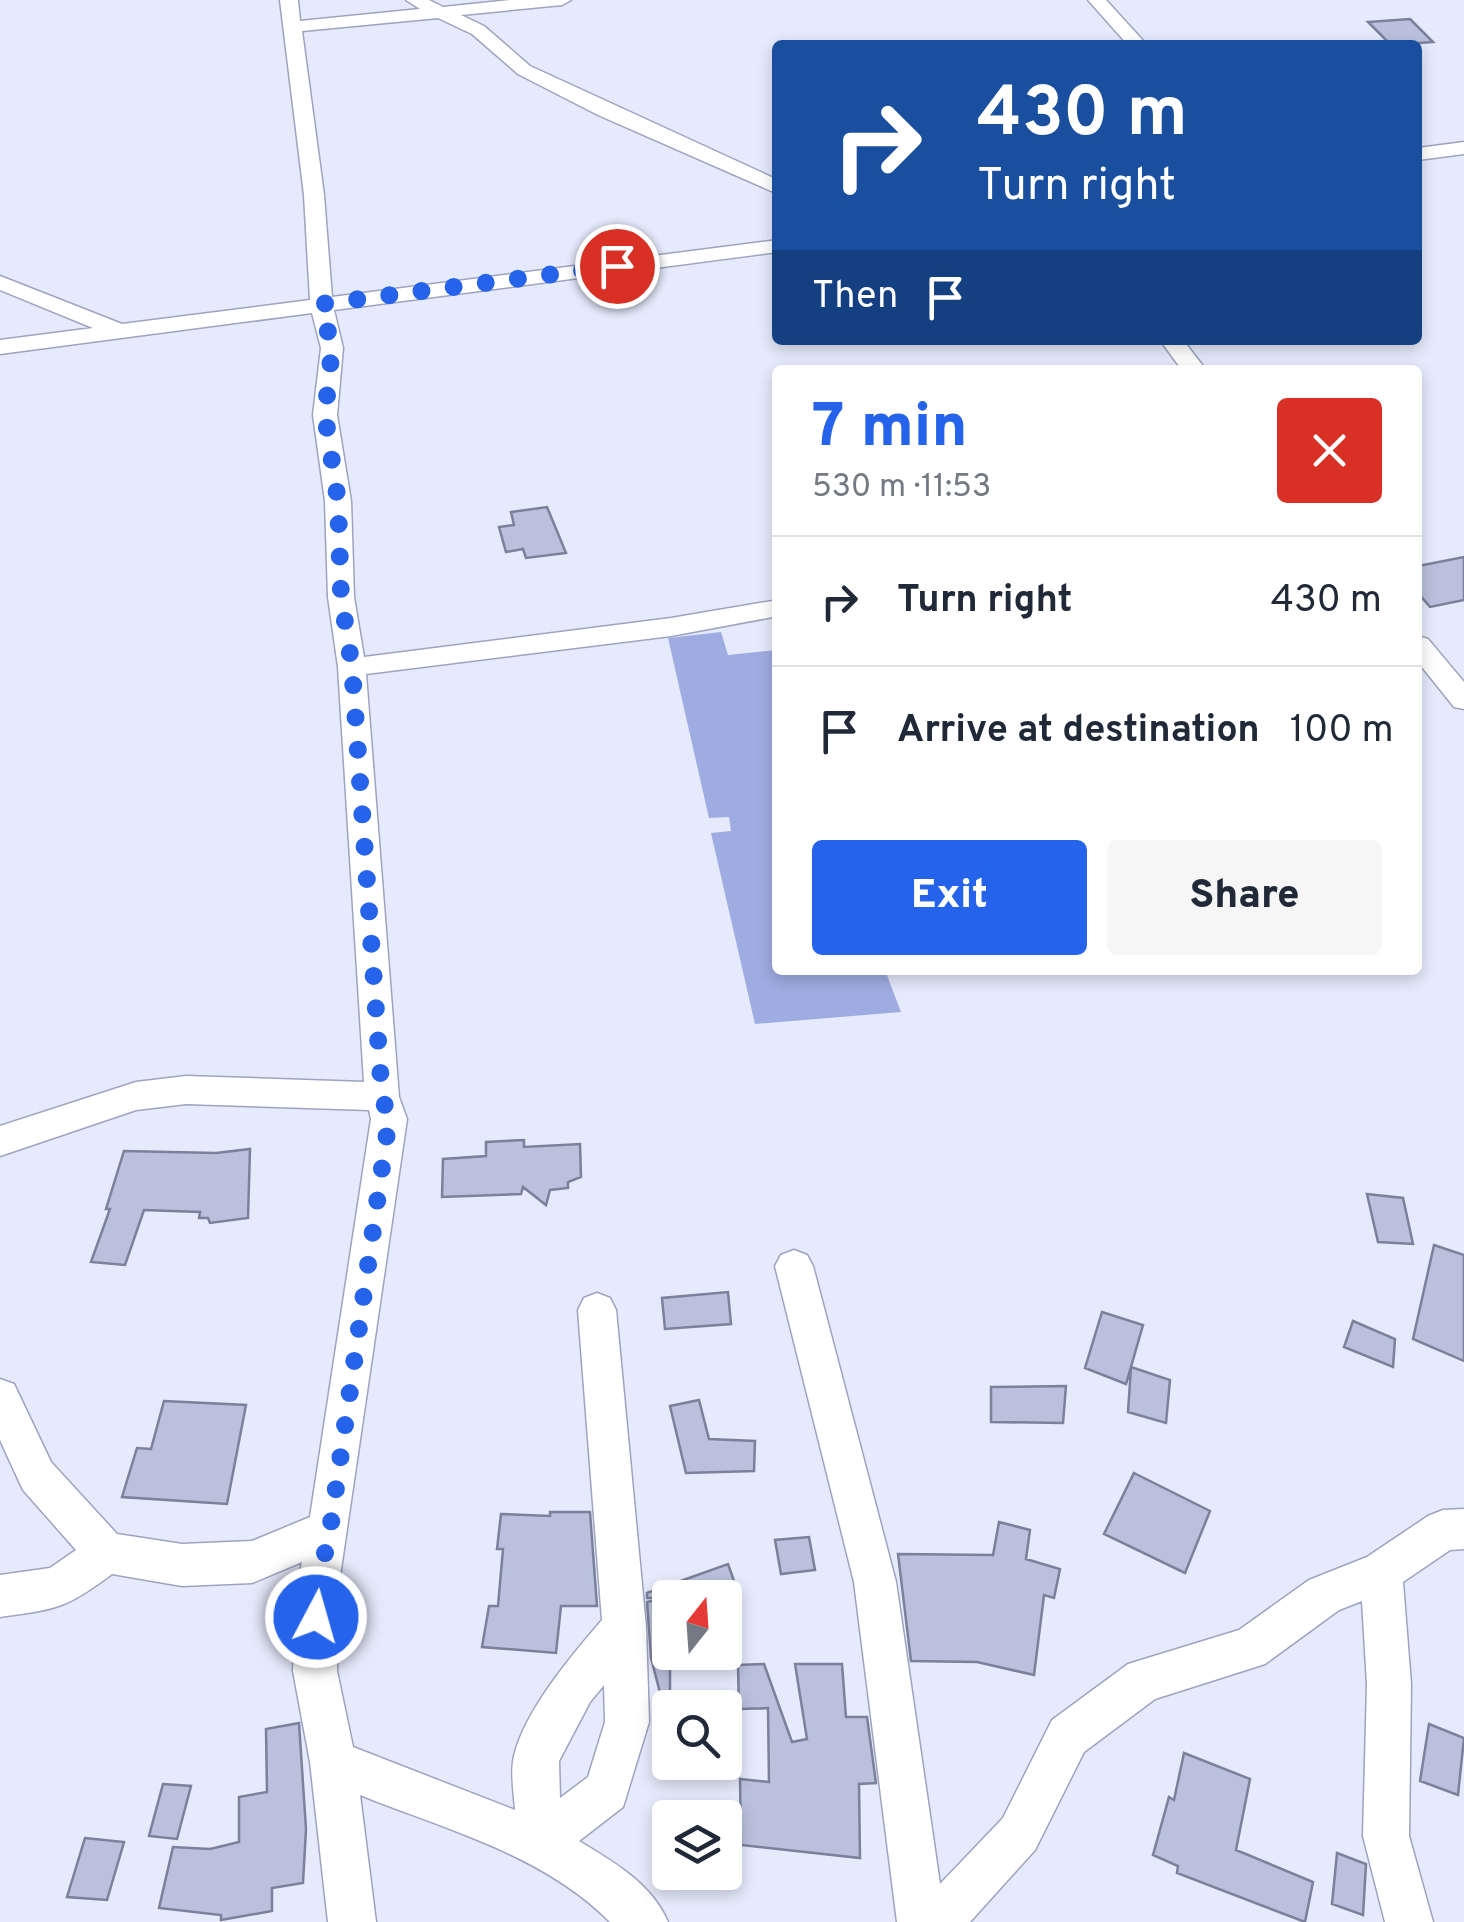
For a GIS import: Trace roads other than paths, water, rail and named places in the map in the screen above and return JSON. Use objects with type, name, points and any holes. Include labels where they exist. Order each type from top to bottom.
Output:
[{"type":"street","points":[[289,0],[314,195],[321,304],[332,348],[325,415],[338,501],[341,596],[352,667],[382,1096],[389,1119],[330,1530],[317,1590],[315,1672],[332,1762],[352,1922]]},
{"type":"street","points":[[415,0],[478,30],[524,70],[772,185]]},
{"type":"street","points":[[291,27],[562,0]]},
{"type":"street","points":[[1097,0],[1133,40]]},
{"type":"street","points":[[1422,153],[1464,148]]},
{"type":"street","points":[[0,347],[772,247]]},
{"type":"street","points":[[0,282],[126,333]]},
{"type":"street","points":[[1174,345],[1190,365]]},
{"type":"street","points":[[352,667],[671,627],[772,609]]},
{"type":"street","points":[[1422,650],[1464,700]]},
{"type":"street","points":[[0,1141],[136,1096],[186,1090],[382,1096]]},
{"type":"street","points":[[794,1266],[875,1582],[922,1922]]},
{"type":"street","points":[[539,1843],[607,1791],[627,1722],[624,1627],[596,1310]]},
{"type":"street","points":[[0,1398],[37,1476],[106,1553],[182,1565],[252,1562],[330,1530]]},
{"type":"street","points":[[937,1922],[1020,1834],[1068,1736],[1144,1680],[1250,1649],[1324,1596],[1381,1572],[1443,1530],[1464,1528]]},
{"type":"street","points":[[0,1596],[58,1588],[106,1553]]},
{"type":"street","points":[[1381,1572],[1389,1684],[1386,1836],[1409,1922]]},
{"type":"street","points":[[539,1843],[536,1758],[574,1686],[624,1627]]},
{"type":"street","points":[[332,1762],[539,1843],[606,1884],[644,1922]]}]
